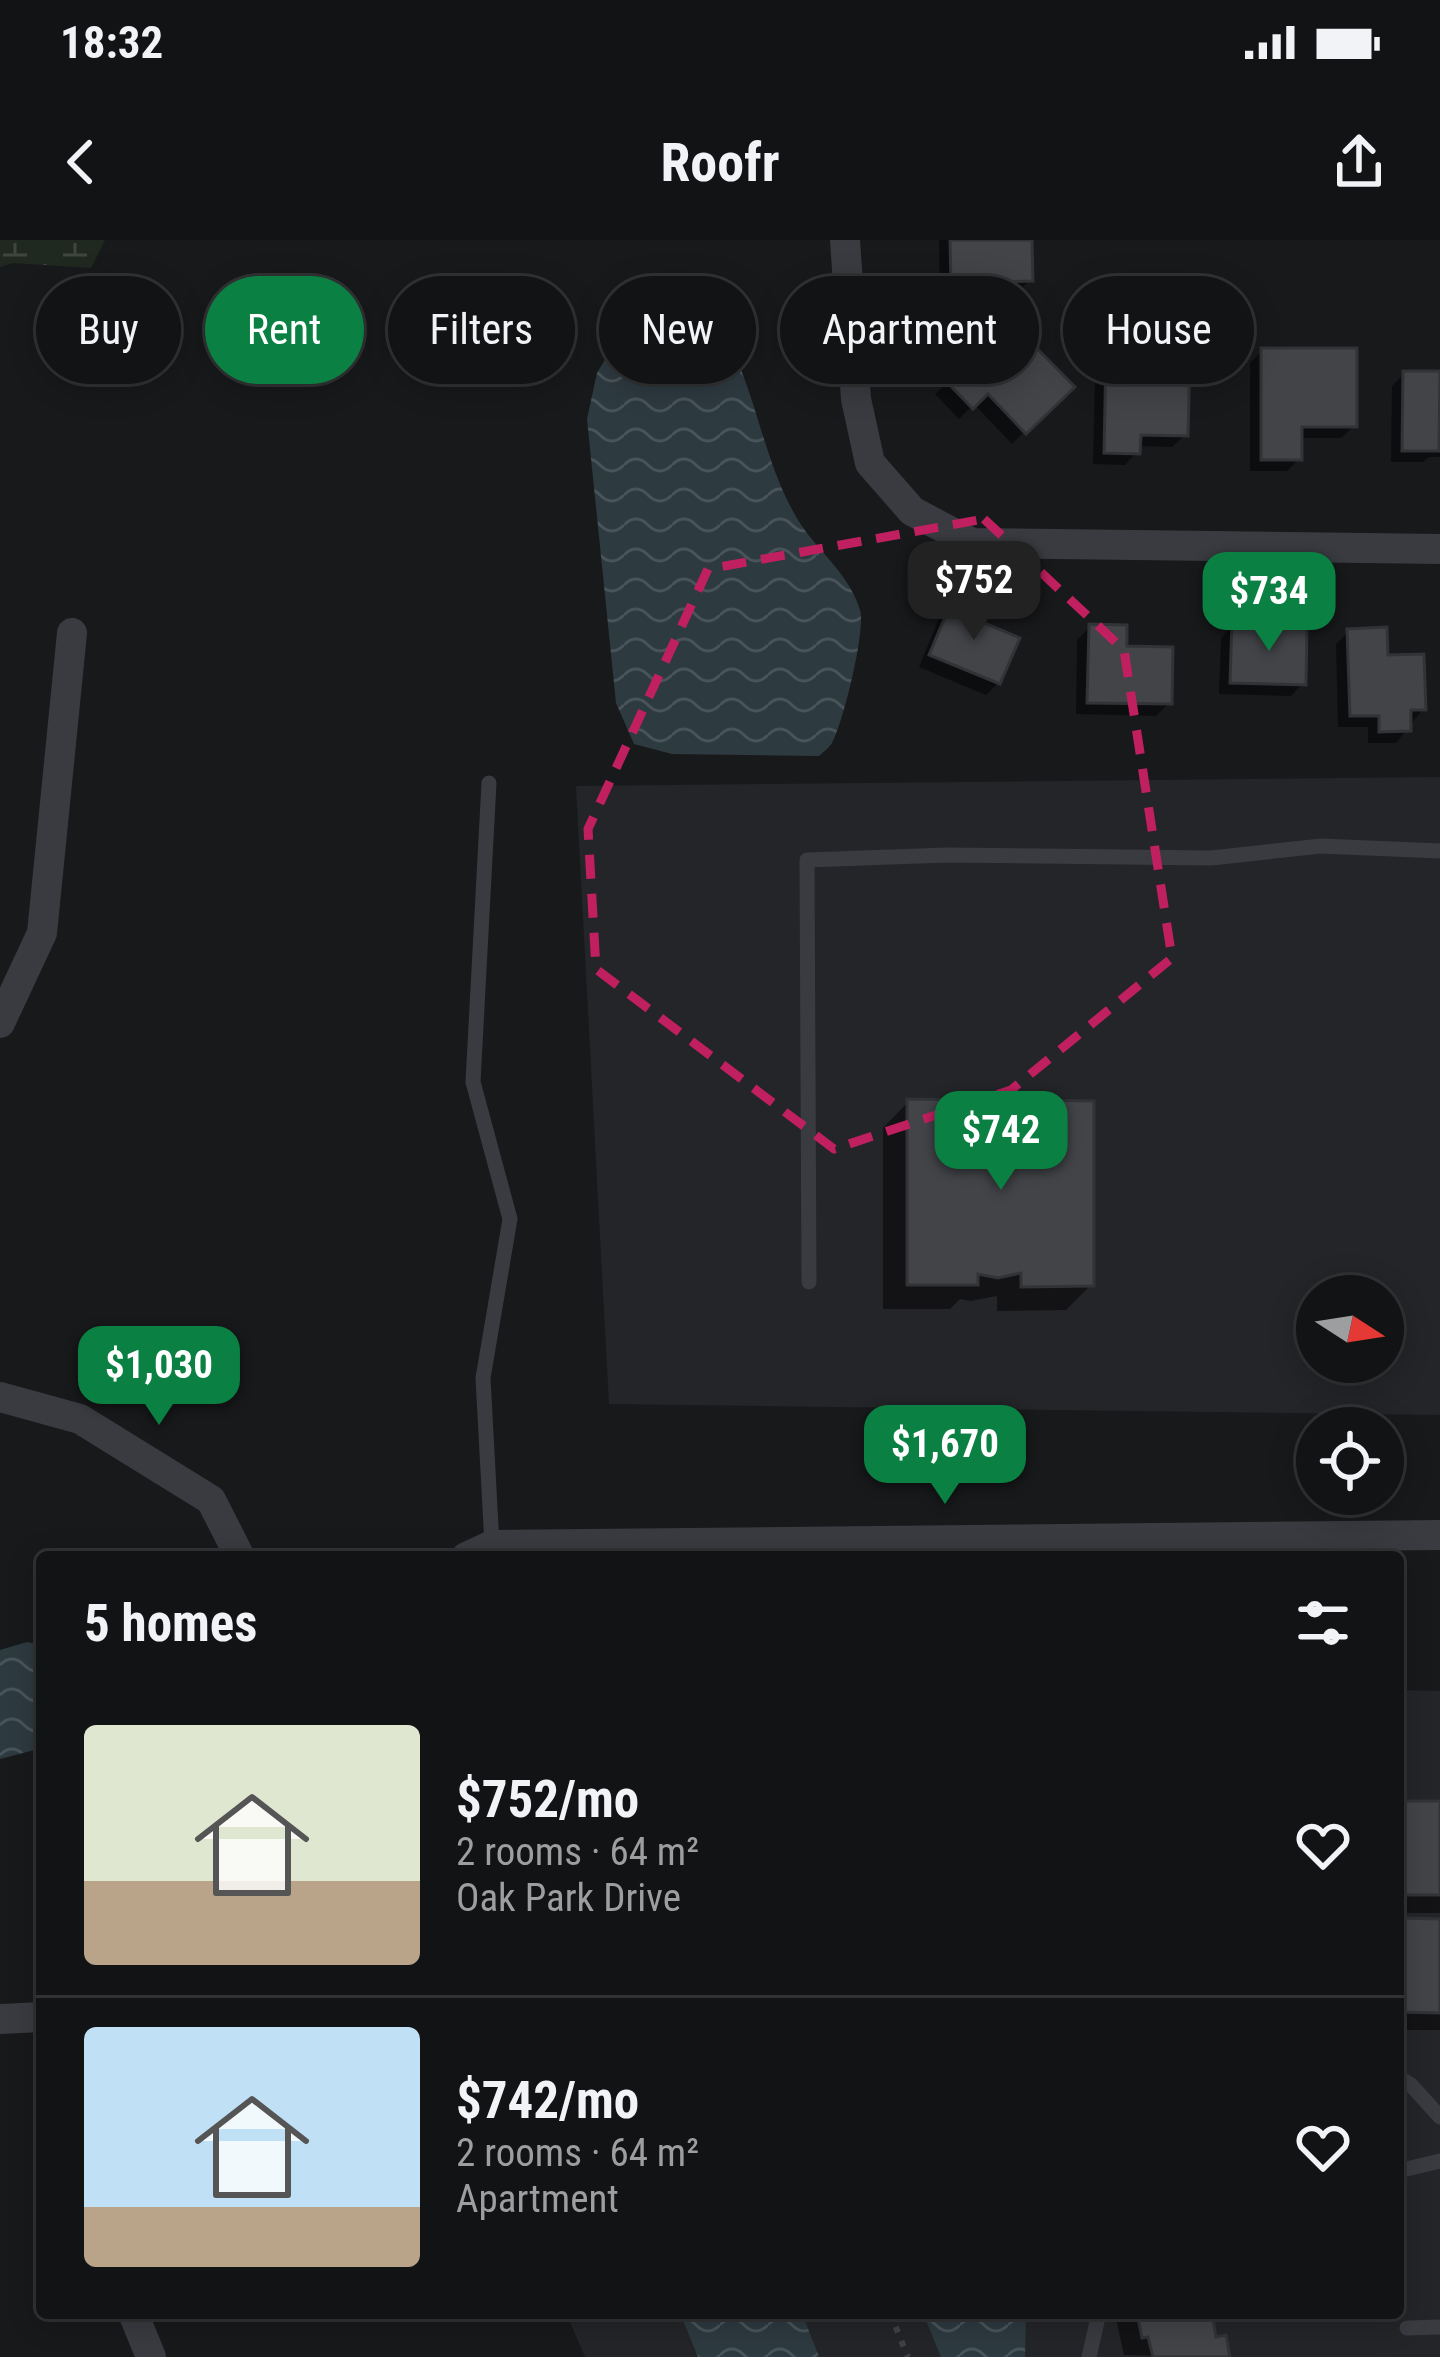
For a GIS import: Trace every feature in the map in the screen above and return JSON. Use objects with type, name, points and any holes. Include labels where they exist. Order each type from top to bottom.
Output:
[{"type":"street","points":[[845,240],[856,399],[870,464],[912,511],[972,543],[1440,549]]},
{"type":"street","points":[[0,1023],[42,933],[72,633]]},
{"type":"street","points":[[0,1396],[80,1418],[212,1500],[237,1551]]},
{"type":"street","points":[[479,1551],[1440,1535]]},
{"type":"street","points":[[0,2020],[36,2017]]},
{"type":"street","points":[[135,2319],[151,2357]]},
{"type":"lane","points":[[479,1551],[483,1378],[510,1219],[473,1082],[489,783]]},
{"type":"lane","points":[[809,1282],[807,860],[1211,858],[1322,846],[1440,851]]},
{"type":"lane","points":[[1404,2081],[1440,2117]]},
{"type":"lane","points":[[1404,2170],[1440,2161]]},
{"type":"lane","points":[[1089,2357],[1098,2319]]},
{"type":"lane","points":[[1407,2328],[1440,2327]]},
{"type":"path","points":[[892,2319],[908,2357]]},
{"type":"highlighted area","points":[[984,519],[1124,650],[1172,958],[1011,1090],[834,1149],[596,969],[588,829],[708,569]]},
{"type":"shaded area","points":[[1440,777],[1440,1415],[1404,1415],[1404,1407],[1296,1407],[1296,1413],[609,1404],[576,786]]},
{"type":"shaded area","points":[[1404,1690],[1440,1691],[1440,2357],[585,2357],[569,2319],[1404,2319]]},
{"type":"green space","points":[[0,240],[105,240],[91,268],[13,263],[0,267]]},
{"type":"water","points":[[599,370],[599,384],[746,384],[786,497],[798,520],[841,573],[860,610],[860,637],[847,698],[837,733],[819,756],[672,754],[634,744],[616,703],[587,419]]},
{"type":"water","points":[[36,1644],[36,1750],[0,1759],[0,1650]]},
{"type":"water","points":[[682,2319],[804,2319],[819,2357],[698,2357]]},
{"type":"water","points":[[925,2319],[1026,2319],[1025,2357],[941,2357]]},
{"type":"building","points":[[950,240],[1032,240],[1033,276],[951,276]]},
{"type":"building","points":[[1261,348],[1357,348],[1357,427],[1302,427],[1302,460],[1261,460]]},
{"type":"building","points":[[1039,350],[1063,375],[1063,384],[1075,387],[1026,434],[988,394],[973,409],[949,384],[1039,384]]},
{"type":"building","points":[[1403,371],[1440,371],[1439,451],[1402,451]]},
{"type":"building","points":[[1105,384],[1189,384],[1188,436],[1141,435],[1140,454],[1104,453]]},
{"type":"building","points":[[954,596],[982,607],[977,620],[1020,638],[1000,684],[929,655]]},
{"type":"building","points":[[1232,622],[1307,624],[1306,685],[1230,683]]},
{"type":"building","points":[[1089,624],[1127,625],[1127,646],[1173,647],[1172,704],[1087,703]]},
{"type":"building","points":[[1387,627],[1388,655],[1424,654],[1426,710],[1411,710],[1411,731],[1379,732],[1379,716],[1350,716],[1347,629]]},
{"type":"building","points":[[907,1099],[978,1100],[978,1110],[1003,1105],[1014,1111],[1023,1111],[1023,1100],[1094,1101],[1094,1286],[1021,1287],[1021,1273],[998,1278],[978,1274],[978,1285],[907,1285]]},
{"type":"building","points":[[1404,1801],[1440,1801],[1440,1895],[1404,1895]]},
{"type":"building","points":[[1404,1918],[1440,1919],[1440,2013],[1404,2012]]},
{"type":"building","points":[[1138,2319],[1213,2319],[1216,2337],[1226,2335],[1230,2357],[1153,2357],[1148,2337],[1142,2338]]}]
